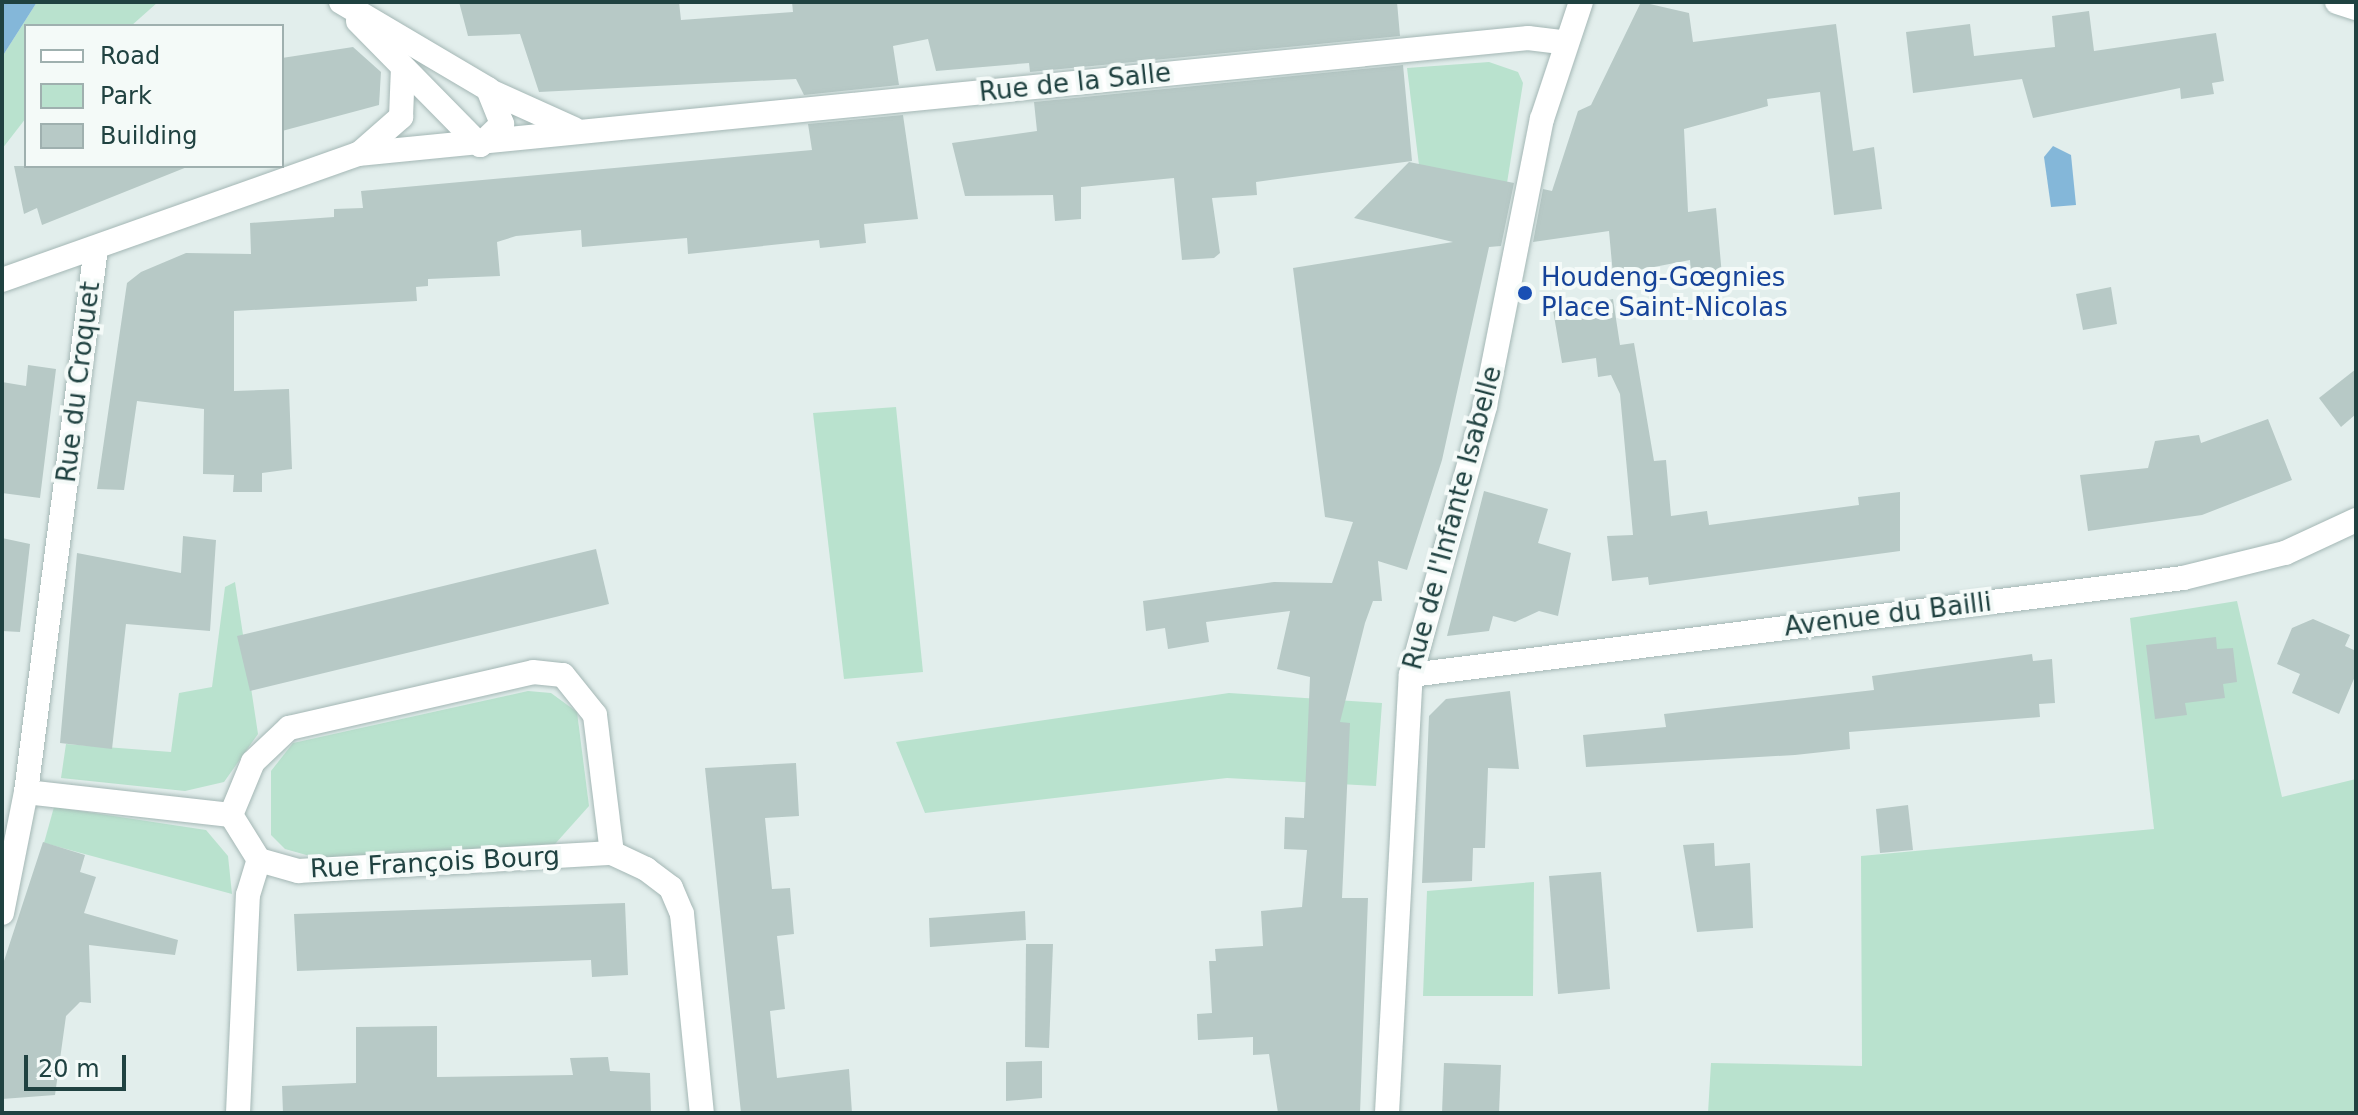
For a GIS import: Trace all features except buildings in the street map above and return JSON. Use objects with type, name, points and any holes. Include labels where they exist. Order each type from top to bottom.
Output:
[{"type":"street","name":"Rue de la Salle","points":[[340,2],[480,145],[1528,38],[1563,42]]},
{"type":"street","name":"Rue de la Salle","points":[[340,2],[533,116],[588,133]]},
{"type":"street","name":"Rue de l'Infante Isabelle","points":[[1387,1113],[1411,675],[1485,406],[1542,119],[1563,42],[1581,2]]},
{"type":"street","points":[[2337,2],[2356,8]]},
{"type":"street","points":[[358,154],[401,117],[403,68]]},
{"type":"street","points":[[480,145],[502,124],[488,89]]},
{"type":"street","name":"Rue du Croquet","points":[[2,913],[26,792],[96,248],[358,154],[480,145]]},
{"type":"street","points":[[2,280],[96,248]]},
{"type":"street","name":"Avenue du Bailli","points":[[1411,675],[2183,578],[2285,553],[2356,520]]},
{"type":"street","points":[[231,815],[253,762],[289,728],[533,672],[563,675],[595,715],[612,853],[671,888],[682,914],[702,1113]]},
{"type":"street","points":[[26,792],[231,815]]},
{"type":"street","points":[[231,815],[259,860],[248,895],[238,1113]]},
{"type":"street","name":"Rue François Bourg","points":[[259,860],[298,871],[612,853]]},
{"type":"green space","points":[[37,2],[158,2],[133,24],[24,24],[24,121],[2,149],[2,57]]},
{"type":"green space","points":[[1489,62],[1518,72],[1523,83],[1507,183],[1419,165],[1407,68]]},
{"type":"green space","points":[[896,407],[923,672],[844,679],[813,413]]},
{"type":"green space","points":[[235,582],[258,734],[224,782],[185,791],[61,778],[66,744],[171,752],[179,693],[212,687],[225,587]]},
{"type":"green space","points":[[2237,601],[2282,797],[2356,779],[2356,1113],[1708,1113],[1711,1063],[1862,1066],[1861,856],[2154,829],[2130,618]]},
{"type":"green space","points":[[528,691],[551,693],[577,712],[589,806],[555,844],[317,858],[285,849],[271,835],[271,771],[293,743]]},
{"type":"green space","points":[[1229,693],[1382,703],[1376,786],[1227,778],[925,813],[896,742]]},
{"type":"green space","points":[[54,807],[206,830],[228,856],[232,894],[44,843]]},
{"type":"green space","points":[[1534,882],[1533,996],[1423,996],[1427,891]]},
{"type":"water","points":[[2,2],[37,2],[2,57]]},
{"type":"water","points":[[2053,146],[2071,155],[2076,205],[2051,207],[2044,157]]},
{"type":"place","name":"Houdeng-Gœgnies Place Saint-Nicolas","points":[[1525,293]]}]
